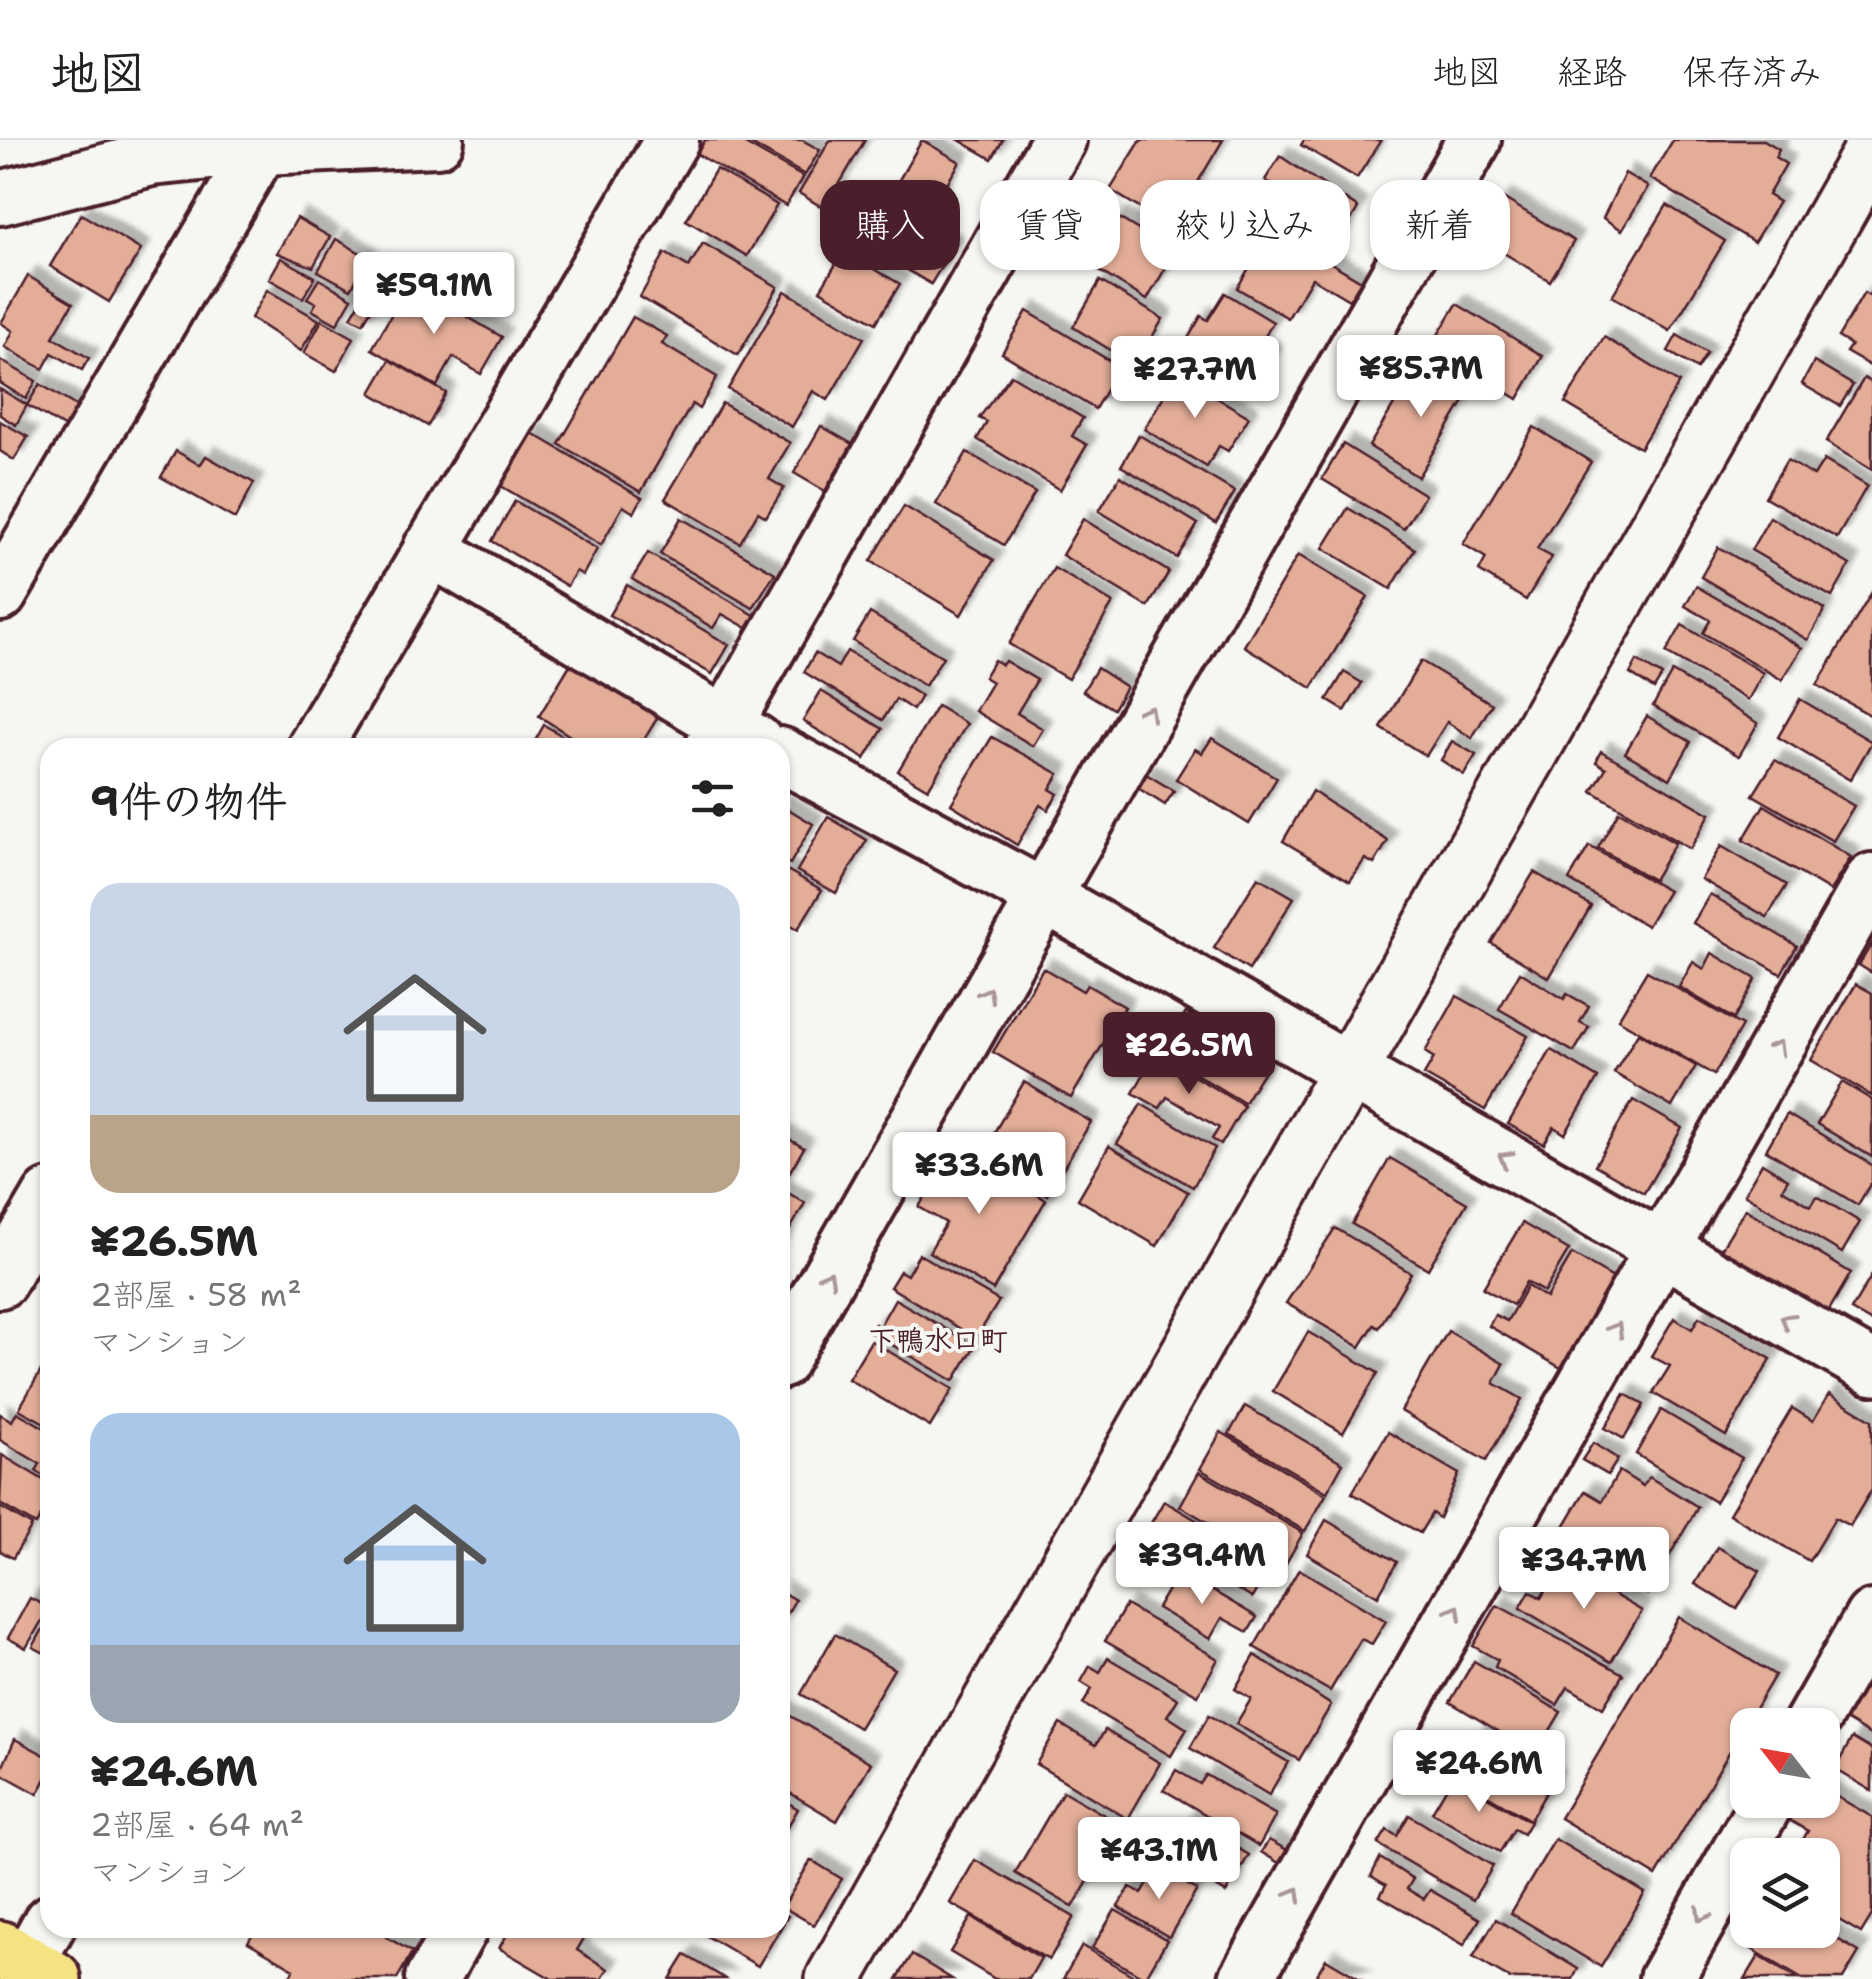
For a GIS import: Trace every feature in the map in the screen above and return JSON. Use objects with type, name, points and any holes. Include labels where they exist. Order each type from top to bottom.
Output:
[{"type":"street","points":[[0,198],[151,160],[261,148],[437,140]]},
{"type":"street","points":[[320,738],[672,140]]},
{"type":"street","points":[[735,738],[1059,140]]},
{"type":"street","points":[[790,1344],[1474,140]]},
{"type":"street","points":[[834,1979],[1872,149],[1857,140]]},
{"type":"street","points":[[0,594],[261,148]]},
{"type":"street","points":[[430,550],[731,738]]},
{"type":"street","points":[[790,759],[1043,896],[1872,1368]]},
{"type":"street","points":[[1246,1979],[1872,880]]},
{"type":"street","points":[[0,1281],[40,1213]]},
{"type":"street","points":[[1820,1708],[1872,1617]]},
{"type":"street","points":[[1666,1979],[1758,1818]]},
{"type":"street","points":[[432,1979],[455,1938]]},
{"type":"building","points":[[705,140],[738,140],[803,177],[786,206],[697,154]]},
{"type":"building","points":[[744,140],[802,140],[820,150],[805,175]]},
{"type":"building","points":[[830,140],[865,140],[842,180],[820,180],[820,206],[799,193]]},
{"type":"building","points":[[922,140],[960,162],[949,180],[899,180]]},
{"type":"building","points":[[959,140],[1003,140],[992,159]]},
{"type":"building","points":[[1141,140],[1223,140],[1199,180],[1140,180],[1140,208],[1120,196],[1120,180],[1116,180]]},
{"type":"building","points":[[1304,140],[1381,140],[1357,178],[1301,145]]},
{"type":"building","points":[[1673,140],[1764,140],[1779,149],[1775,157],[1786,164],[1768,195],[1779,202],[1754,242],[1650,178]]},
{"type":"building","points":[[1280,156],[1316,180],[1265,180]]},
{"type":"building","points":[[716,169],[777,205],[747,256],[686,220]]},
{"type":"building","points":[[1625,173],[1648,187],[1622,230],[1603,218]]},
{"type":"building","points":[[1510,202],[1574,241],[1550,281],[1510,257]]},
{"type":"building","points":[[1350,203],[1358,208],[1350,222]]},
{"type":"building","points":[[1667,205],[1725,241],[1670,331],[1612,296]]},
{"type":"building","points":[[81,214],[141,250],[109,302],[50,266]]},
{"type":"building","points":[[297,218],[330,237],[313,267],[277,253]]},
{"type":"building","points":[[1120,219],[1140,231],[1140,270],[1164,270],[1147,300],[1098,270],[1120,270]]},
{"type":"building","points":[[336,239],[369,258],[351,289],[318,271]]},
{"type":"building","points":[[703,243],[778,287],[738,355],[640,297],[665,253],[689,267]]},
{"type":"building","points":[[281,258],[315,277],[303,298],[269,279]]},
{"type":"building","points":[[377,264],[395,274],[386,290],[377,286],[369,301],[359,295]]},
{"type":"building","points":[[832,270],[876,270],[900,284],[876,323],[820,290]]},
{"type":"building","points":[[907,270],[939,270],[931,284]]},
{"type":"building","points":[[1248,270],[1343,270],[1361,281],[1349,300],[1312,278],[1288,318],[1237,288]]},
{"type":"building","points":[[28,276],[73,303],[53,337],[89,358],[82,370],[52,353],[43,369],[5,347],[13,331],[1,323]]},
{"type":"building","points":[[319,279],[352,298],[337,324],[312,310],[316,303],[307,298]]},
{"type":"building","points":[[1100,281],[1163,319],[1135,365],[1073,327]]},
{"type":"building","points":[[409,283],[502,337],[481,374],[453,357],[437,386],[372,349]]},
{"type":"building","points":[[267,290],[319,320],[301,351],[251,318]]},
{"type":"building","points":[[1872,290],[1872,367],[1846,352],[1851,345],[1838,337],[1864,293],[1869,296]]},
{"type":"building","points":[[785,291],[864,338],[828,400],[813,391],[792,427],[728,389]]},
{"type":"building","points":[[1225,293],[1273,322],[1259,347],[1272,355],[1249,393],[1180,352],[1201,316],[1208,320]]},
{"type":"building","points":[[360,302],[372,308],[363,323],[351,317]]},
{"type":"building","points":[[1457,304],[1543,356],[1518,399],[1431,346]]},
{"type":"building","points":[[1027,311],[1120,367],[1095,409],[1002,353]]},
{"type":"building","points":[[633,317],[667,336],[662,344],[717,377],[699,409],[692,404],[641,492],[559,444]]},
{"type":"building","points":[[322,320],[354,338],[336,371],[304,353]]},
{"type":"building","points":[[1677,335],[1707,353],[1697,369],[1668,351]]},
{"type":"building","points":[[1604,337],[1679,383],[1640,448],[1565,403]]},
{"type":"building","points":[[0,360],[36,381],[26,399],[0,383]]},
{"type":"building","points":[[390,360],[446,393],[428,426],[371,393]]},
{"type":"building","points":[[1814,362],[1853,385],[1840,406],[1802,384]]},
{"type":"building","points":[[1432,363],[1472,388],[1418,477],[1369,446],[1404,388],[1413,395]]},
{"type":"building","points":[[1177,374],[1249,417],[1228,451],[1219,446],[1207,467],[1144,429]]},
{"type":"building","points":[[1011,375],[1083,418],[1072,436],[1087,445],[1060,490],[977,439],[987,422],[979,418]]},
{"type":"building","points":[[1864,378],[1872,383],[1872,470],[1826,442]]},
{"type":"building","points":[[40,384],[79,408],[67,429],[27,405]]},
{"type":"building","points":[[0,389],[27,405],[16,425],[0,415]]},
{"type":"building","points":[[722,403],[790,443],[769,479],[784,488],[766,517],[758,512],[740,543],[665,499]]},
{"type":"building","points":[[0,421],[28,437],[14,460],[0,451]]},
{"type":"building","points":[[821,426],[852,444],[825,491],[794,473]]},
{"type":"building","points":[[1534,427],[1591,462],[1537,549],[1552,557],[1526,600],[1479,571],[1486,558],[1463,544]]},
{"type":"building","points":[[532,433],[642,498],[634,513],[623,506],[601,545],[501,486]]},
{"type":"building","points":[[1139,435],[1235,492],[1216,523],[1121,466]]},
{"type":"building","points":[[1343,444],[1425,495],[1404,529],[1322,479]]},
{"type":"building","points":[[176,451],[200,465],[206,456],[254,483],[235,519],[161,477]]},
{"type":"building","points":[[967,452],[1035,493],[1004,545],[936,504]]},
{"type":"building","points":[[1787,460],[1814,476],[1824,460],[1867,486],[1837,538],[1765,497]]},
{"type":"building","points":[[1120,476],[1198,524],[1177,558],[1099,511]]},
{"type":"building","points":[[515,501],[597,549],[583,575],[576,571],[567,586],[492,541]]},
{"type":"building","points":[[904,506],[994,560],[961,615],[871,561]]},
{"type":"building","points":[[1348,508],[1415,549],[1391,589],[1323,548]]},
{"type":"building","points":[[1770,517],[1850,565],[1832,597],[1751,550]]},
{"type":"building","points":[[681,518],[775,573],[753,608],[660,554]]},
{"type":"building","points":[[1083,519],[1169,572],[1148,607],[1062,555]]},
{"type":"building","points":[[1718,547],[1825,609],[1808,640],[1701,577]]},
{"type":"building","points":[[648,553],[756,616],[749,629],[722,614],[713,628],[632,579]]},
{"type":"building","points":[[1298,555],[1368,597],[1312,688],[1244,646]]},
{"type":"building","points":[[1054,568],[1113,603],[1068,679],[1009,644]]},
{"type":"building","points":[[627,585],[729,645],[712,674],[609,615]]},
{"type":"building","points":[[1696,586],[1802,648],[1782,680],[1703,633],[1710,620],[1685,606]]},
{"type":"building","points":[[1872,592],[1872,716],[1817,685]]},
{"type":"building","points":[[870,613],[943,657],[925,686],[853,641]]},
{"type":"building","points":[[1682,625],[1763,673],[1748,700],[1666,653]]},
{"type":"building","points":[[847,651],[921,696],[913,710],[896,699],[883,720],[804,672],[815,653],[838,667]]},
{"type":"building","points":[[994,660],[1002,665],[1005,661],[1037,680],[1017,713],[1043,729],[1033,746],[975,711],[992,682],[984,677]]},
{"type":"building","points":[[1421,661],[1492,704],[1472,738],[1447,722],[1426,756],[1381,728]]},
{"type":"building","points":[[1637,661],[1662,676],[1654,689],[1630,674]]},
{"type":"building","points":[[571,663],[661,712],[645,738],[573,738],[539,716]]},
{"type":"building","points":[[1097,668],[1126,687],[1113,709],[1083,691]]},
{"type":"building","points":[[1344,672],[1362,683],[1345,711],[1327,700]]},
{"type":"building","points":[[1672,672],[1758,723],[1739,756],[1653,706]]},
{"type":"building","points":[[821,691],[883,729],[865,759],[803,721]]},
{"type":"building","points":[[1800,699],[1872,742],[1850,780],[1778,737]]},
{"type":"building","points":[[937,706],[967,724],[928,789],[898,771]]},
{"type":"building","points":[[1647,716],[1691,742],[1670,779],[1625,753]]},
{"type":"building","points":[[544,725],[566,738],[537,738]]},
{"type":"building","points":[[992,737],[1059,774],[1050,789],[1058,794],[1048,810],[1040,805],[1017,845],[951,804]]},
{"type":"building","points":[[1212,738],[1277,778],[1249,824],[1176,779],[1195,749],[1202,753]]},
{"type":"building","points":[[1452,741],[1476,755],[1464,775],[1441,760]]},
{"type":"building","points":[[1601,751],[1710,814],[1690,849],[1592,791],[1606,768],[1596,762]]},
{"type":"building","points":[[1775,760],[1854,806],[1833,841],[1753,795]]},
{"type":"building","points":[[1146,774],[1174,791],[1165,805],[1138,788]]},
{"type":"building","points":[[1312,791],[1388,841],[1374,864],[1365,859],[1350,881],[1283,841]]},
{"type":"building","points":[[1764,805],[1851,857],[1830,891],[1743,840]]},
{"type":"building","points":[[790,810],[813,824],[790,864]]},
{"type":"building","points":[[1619,811],[1675,843],[1653,880],[1598,848]]},
{"type":"building","points":[[828,817],[867,840],[836,893],[797,871]]},
{"type":"building","points":[[1589,846],[1668,891],[1647,926],[1569,880]]},
{"type":"building","points":[[1721,846],[1787,885],[1767,917],[1701,879]]},
{"type":"building","points":[[790,872],[822,890],[798,929],[790,925]]},
{"type":"building","points":[[1534,872],[1591,906],[1549,978],[1491,943]]},
{"type":"building","points":[[1258,877],[1294,898],[1249,970],[1214,948]]},
{"type":"building","points":[[1710,894],[1797,946],[1781,974],[1693,923]]},
{"type":"building","points":[[1872,943],[1872,973],[1859,965]]},
{"type":"building","points":[[1712,953],[1756,979],[1734,1019],[1679,987],[1693,962],[1704,969]]},
{"type":"building","points":[[1043,968],[1083,991],[1087,985],[1125,1007],[1071,1098],[993,1052]]},
{"type":"building","points":[[1647,971],[1742,1026],[1714,1075],[1618,1019]]},
{"type":"building","points":[[1520,972],[1564,999],[1567,994],[1589,1006],[1580,1022],[1589,1027],[1574,1052],[1499,1009]]},
{"type":"building","points":[[1856,984],[1872,993],[1872,1096],[1811,1060]]},
{"type":"building","points":[[1457,996],[1528,1036],[1485,1110],[1424,1075],[1434,1058],[1425,1052]]},
{"type":"building","points":[[1186,1013],[1269,1063],[1244,1103],[1161,1053]]},
{"type":"building","points":[[1638,1033],[1696,1066],[1672,1107],[1614,1073]]},
{"type":"building","points":[[1551,1050],[1598,1078],[1565,1134],[1554,1127],[1544,1144],[1508,1124]]},
{"type":"building","points":[[1152,1060],[1174,1072],[1177,1066],[1244,1106],[1221,1145],[1212,1139],[1219,1128],[1167,1097],[1160,1108],[1133,1093]]},
{"type":"building","points":[[1024,1082],[1091,1122],[1047,1195],[980,1156]]},
{"type":"building","points":[[1842,1082],[1872,1100],[1872,1157],[1817,1124]]},
{"type":"building","points":[[1633,1100],[1682,1128],[1644,1193],[1595,1165]]},
{"type":"building","points":[[1141,1104],[1215,1148],[1193,1187],[1117,1144]]},
{"type":"building","points":[[1787,1114],[1872,1165],[1872,1181],[1858,1205],[1766,1150]]},
{"type":"building","points":[[790,1140],[804,1148],[790,1171]]},
{"type":"building","points":[[954,1146],[1046,1200],[993,1290],[929,1252],[946,1223],[919,1207]]},
{"type":"building","points":[[1109,1146],[1188,1192],[1157,1246],[1078,1199]]},
{"type":"building","points":[[1390,1158],[1467,1203],[1428,1269],[1352,1224]]},
{"type":"building","points":[[1762,1163],[1788,1179],[1782,1189],[1811,1206],[1817,1196],[1860,1222],[1842,1253],[1744,1194]]},
{"type":"building","points":[[790,1194],[805,1203],[790,1229]]},
{"type":"building","points":[[1745,1209],[1851,1273],[1828,1312],[1721,1249]]},
{"type":"building","points":[[1522,1223],[1569,1250],[1544,1292],[1526,1282],[1513,1305],[1483,1288]]},
{"type":"building","points":[[1335,1228],[1411,1273],[1379,1328],[1374,1325],[1360,1347],[1286,1303]]},
{"type":"building","points":[[919,1254],[999,1301],[976,1338],[890,1287],[900,1271],[907,1275]]},
{"type":"building","points":[[1572,1254],[1613,1278],[1561,1368],[1489,1326],[1495,1315],[1507,1321],[1527,1286],[1546,1298]]},
{"type":"building","points":[[1872,1275],[1872,1322],[1851,1310]]},
{"type":"building","points":[[895,1299],[975,1346],[954,1381],[870,1332],[875,1324],[879,1327]]},
{"type":"building","points":[[1699,1317],[1771,1359],[1726,1436],[1653,1393],[1670,1366],[1651,1356],[1674,1318],[1692,1329]]},
{"type":"building","points":[[1448,1331],[1504,1364],[1494,1383],[1522,1399],[1486,1461],[1401,1411]]},
{"type":"building","points":[[1308,1332],[1378,1373],[1343,1433],[1273,1391]]},
{"type":"building","points":[[871,1341],[953,1389],[930,1427],[848,1379]]},
{"type":"building","points":[[40,1372],[40,1421],[19,1409]]},
{"type":"building","points":[[1625,1394],[1644,1405],[1624,1439],[1605,1428]]},
{"type":"building","points":[[1829,1394],[1872,1420],[1872,1489],[1850,1526],[1835,1518],[1809,1561],[1729,1514],[1792,1408],[1813,1421]]},
{"type":"building","points":[[1245,1406],[1343,1463],[1327,1492],[1229,1434]]},
{"type":"building","points":[[1661,1410],[1742,1458],[1715,1502],[1636,1454]]},
{"type":"building","points":[[17,1412],[40,1425],[40,1464],[0,1440],[0,1414],[12,1421]]},
{"type":"building","points":[[1221,1432],[1326,1495],[1305,1531],[1200,1469]]},
{"type":"building","points":[[1388,1432],[1459,1474],[1439,1518],[1432,1513],[1420,1533],[1352,1493]]},
{"type":"building","points":[[1593,1443],[1618,1459],[1608,1475],[1582,1460]]},
{"type":"building","points":[[2,1455],[40,1478],[40,1518],[36,1525],[0,1504]]},
{"type":"building","points":[[1619,1471],[1643,1486],[1649,1477],[1698,1507],[1647,1594],[1556,1540],[1585,1491],[1602,1501]]},
{"type":"building","points":[[1199,1472],[1303,1533],[1284,1567],[1180,1506]]},
{"type":"building","points":[[1164,1501],[1271,1564],[1252,1598],[1175,1553],[1183,1541],[1151,1523]]},
{"type":"building","points":[[0,1507],[32,1526],[13,1558],[0,1551]]},
{"type":"building","points":[[1326,1520],[1397,1562],[1378,1596],[1307,1554]]},
{"type":"building","points":[[1717,1547],[1760,1571],[1737,1609],[1695,1584]]},
{"type":"building","points":[[1561,1564],[1642,1611],[1611,1662],[1520,1608],[1530,1591],[1541,1598]]},
{"type":"building","points":[[1299,1569],[1386,1621],[1372,1644],[1361,1639],[1330,1691],[1254,1647]]},
{"type":"building","points":[[1179,1571],[1257,1617],[1248,1632],[1222,1618],[1210,1639],[1157,1608]]},
{"type":"building","points":[[30,1598],[40,1603],[40,1624],[26,1648],[8,1638]]},
{"type":"building","points":[[1126,1605],[1218,1659],[1198,1695],[1105,1641]]},
{"type":"building","points":[[1497,1605],[1623,1674],[1603,1708],[1568,1687],[1557,1705],[1495,1667],[1498,1660],[1473,1646]]},
{"type":"building","points":[[1679,1617],[1775,1675],[1755,1708],[1730,1708],[1730,1751],[1656,1876],[1560,1818]]},
{"type":"building","points":[[835,1634],[894,1669],[859,1728],[801,1694]]},
{"type":"building","points":[[1255,1655],[1331,1705],[1299,1760],[1236,1724],[1251,1699],[1235,1689]]},
{"type":"building","points":[[1108,1658],[1178,1699],[1167,1716],[1187,1729],[1171,1756],[1083,1704],[1092,1689],[1081,1682],[1090,1666],[1100,1672]]},
{"type":"building","points":[[1474,1661],[1561,1712],[1536,1754],[1450,1702]]},
{"type":"building","points":[[1861,1686],[1872,1693],[1872,1736],[1842,1718]]},
{"type":"building","points":[[1209,1715],[1288,1762],[1269,1795],[1190,1748]]},
{"type":"building","points":[[790,1716],[871,1763],[837,1821],[790,1793]]},
{"type":"building","points":[[1060,1724],[1096,1745],[1105,1730],[1160,1763],[1128,1819],[1036,1764]]},
{"type":"building","points":[[1477,1734],[1554,1779],[1530,1820],[1453,1775]]},
{"type":"building","points":[[1852,1738],[1872,1750],[1872,1791],[1840,1772],[1840,1760]]},
{"type":"building","points":[[15,1739],[40,1753],[38,1794],[0,1773]]},
{"type":"building","points":[[1176,1770],[1200,1784],[1206,1775],[1276,1815],[1259,1846],[1164,1790]]},
{"type":"building","points":[[1453,1777],[1530,1822],[1523,1834],[1514,1829],[1500,1852],[1432,1812]]},
{"type":"building","points":[[1063,1791],[1121,1825],[1073,1907],[1015,1873]]},
{"type":"building","points":[[1840,1798],[1872,1817],[1872,1915],[1861,1933],[1840,1921],[1840,1838],[1804,1838],[1808,1831],[1789,1820],[1840,1818]]},
{"type":"building","points":[[790,1804],[798,1809],[790,1823]]},
{"type":"building","points":[[1409,1815],[1493,1866],[1473,1900],[1378,1844],[1387,1830],[1397,1836]]},
{"type":"building","points":[[1187,1818],[1249,1855],[1226,1893],[1143,1844],[1150,1830],[1173,1843]]},
{"type":"building","points":[[1555,1839],[1645,1893],[1601,1967],[1511,1913]]},
{"type":"building","points":[[1269,1840],[1287,1850],[1279,1863],[1261,1852]]},
{"type":"building","points":[[1380,1858],[1413,1879],[1407,1889],[1424,1899],[1430,1890],[1480,1919],[1464,1945],[1380,1896],[1386,1885],[1371,1876]]},
{"type":"building","points":[[811,1860],[842,1879],[814,1925],[790,1911],[790,1895]]},
{"type":"building","points":[[975,1860],[1074,1917],[1049,1960],[950,1903]]},
{"type":"building","points":[[1157,1867],[1197,1890],[1169,1937],[1118,1907],[1130,1887],[1142,1893]]},
{"type":"building","points":[[1115,1910],[1167,1940],[1145,1978],[1092,1948]]},
{"type":"building","points":[[971,1917],[1041,1958],[1029,1979],[995,1979],[950,1952]]},
{"type":"building","points":[[1496,1919],[1578,1969],[1573,1979],[1510,1979],[1473,1957]]},
{"type":"building","points":[[250,1938],[388,1938],[412,1952],[397,1979],[288,1979],[294,1969],[248,1942]]},
{"type":"building","points":[[505,1938],[584,1938],[577,1950],[608,1969],[602,1979],[552,1979],[499,1948]]},
{"type":"building","points":[[710,1938],[775,1938],[758,1966]]},
{"type":"building","points":[[1840,1941],[1859,1952],[1843,1979],[1802,1979],[1750,1948],[1840,1948]]},
{"type":"building","points":[[1082,1946],[1139,1979],[1063,1979]]},
{"type":"building","points":[[685,1955],[726,1979],[670,1979]]},
{"type":"building","points":[[912,1955],[929,1965],[952,1979],[897,1979]]},
{"type":"building","points":[[1759,1956],[1797,1979],[1745,1979]]},
{"type":"building","points":[[1326,1959],[1360,1979],[1314,1979]]},
{"type":"district","name":"下鴨水口町","points":[[938,1340]]}]
